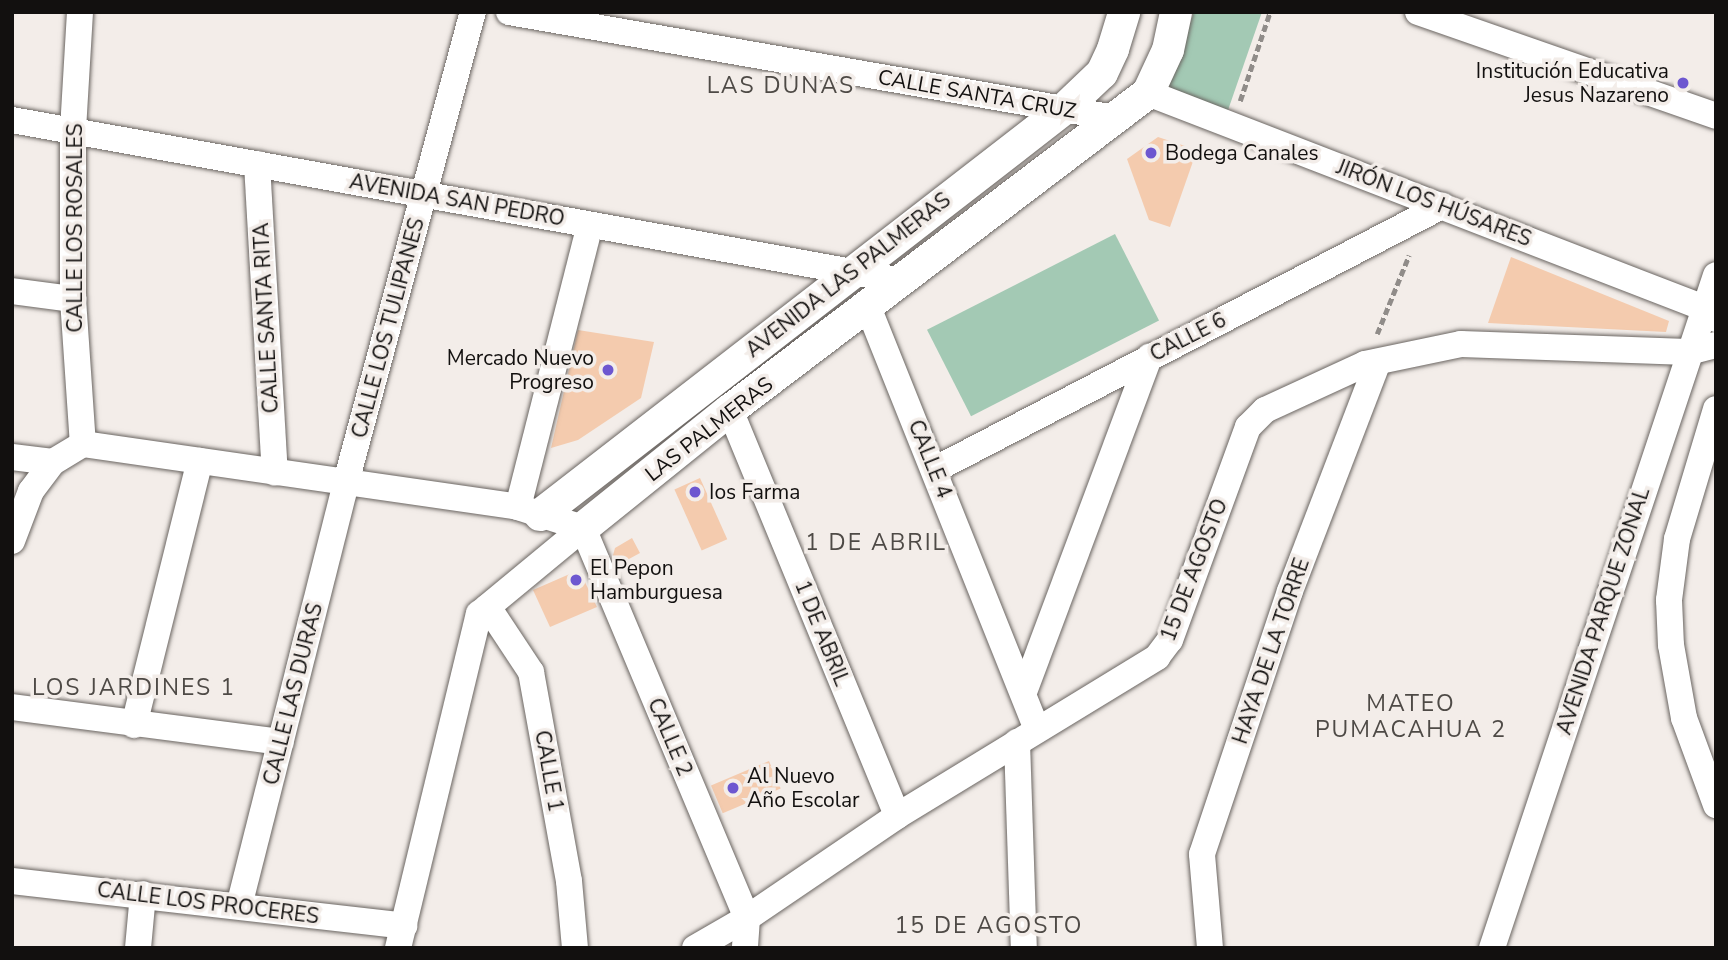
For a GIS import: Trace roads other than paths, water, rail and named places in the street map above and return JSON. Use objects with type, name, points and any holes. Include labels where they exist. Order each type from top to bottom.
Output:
[{"type":"street","name":"CALLE LOS ROSALES","points":[[80,12],[73,130],[73,299],[83,444]]},
{"type":"street","name":"CALLE LOS TULIPANES","points":[[346,482],[472,12]]},
{"type":"street","name":"CALLE SANTA CRUZ","points":[[509,12],[1115,118]]},
{"type":"street","name":"AVENIDA LAS PALMERAS","points":[[529,511],[851,272],[1064,109],[1102,73],[1113,49],[1124,12]]},
{"type":"street","name":"LAS PALMERAS","points":[[401,937],[479,614],[730,411],[1147,93],[1168,50],[1176,12]]},
{"type":"street","points":[[1418,12],[1716,116]]},
{"type":"street","name":"JIRÓN LOS HÚSARES","points":[[1147,93],[1232,125],[1433,211],[1710,314]]},
{"type":"street","name":"AVENIDA SAN PEDRO","points":[[12,120],[902,281]]},
{"type":"street","name":"CALLE SANTA RITA","points":[[257,164],[275,472]]},
{"type":"street","name":"CALLE 6","points":[[934,470],[1433,211]]},
{"type":"street","points":[[529,511],[590,225]]},
{"type":"street","name":"AVENIDA PARQUE ZONAL","points":[[1492,948],[1688,352],[1710,314],[1716,275]]},
{"type":"street","points":[[12,291],[73,299]]},
{"type":"street","name":"CALLE 4","points":[[868,307],[1024,692],[1027,736],[1024,948]]},
{"type":"street","name":"15 DE AGOSTO","points":[[695,948],[747,918],[897,816],[1140,670],[1157,657],[1170,640],[1248,427],[1256,418],[1280,402],[1371,363],[1461,344],[1688,352],[1716,345]]},
{"type":"street","points":[[1024,692],[1149,358]]},
{"type":"street","name":"HAYA DE LA TORRE","points":[[1210,948],[1202,854],[1290,591],[1371,363]]},
{"type":"street","points":[[1716,409],[1677,538],[1669,600],[1671,645],[1685,718],[1716,805]]},
{"type":"street","name":"1 DE ABRIL","points":[[730,411],[897,816]]},
{"type":"street","points":[[12,541],[31,491],[53,462],[83,444],[529,511],[583,528]]},
{"type":"street","points":[[12,457],[53,462]]},
{"type":"street","points":[[134,725],[200,461]]},
{"type":"street","name":"CALLE LAS DURAS","points":[[239,906],[346,482]]},
{"type":"street","name":"CALLE 2","points":[[583,528],[747,918],[745,948]]},
{"type":"street","name":"CALLE 1","points":[[488,607],[531,672],[569,881],[575,948]]},
{"type":"street","points":[[12,707],[134,725],[281,742]]},
{"type":"street","name":"CALLE LOS PROCERES","points":[[12,881],[239,906],[401,937]]},
{"type":"street","points":[[138,948],[143,894]]},
{"type":"place","name":"Institución Educativa Jesus Nazareno","points":[[1683,83]]},
{"type":"place","name":"Bodega Canales","points":[[1151,153]]},
{"type":"place","name":"Mercado Nuevo Progreso","points":[[608,370]]},
{"type":"place","name":"Ios Farma","points":[[695,492]]},
{"type":"place","name":"El Pepon Hamburguesa","points":[[576,580]]},
{"type":"place","name":"Al Nuevo Año Escolar","points":[[733,788]]},
{"type":"district","name":"LAS DUNAS","points":[[781,86]]},
{"type":"district","name":"1 DE ABRIL","points":[[876,543]]},
{"type":"district","name":"LOS JARDINES 1","points":[[134,688]]},
{"type":"district","name":"MATEO PUMACAHUA 2","points":[[1411,717]]},
{"type":"district","name":"15 DE AGOSTO","points":[[989,926]]}]
